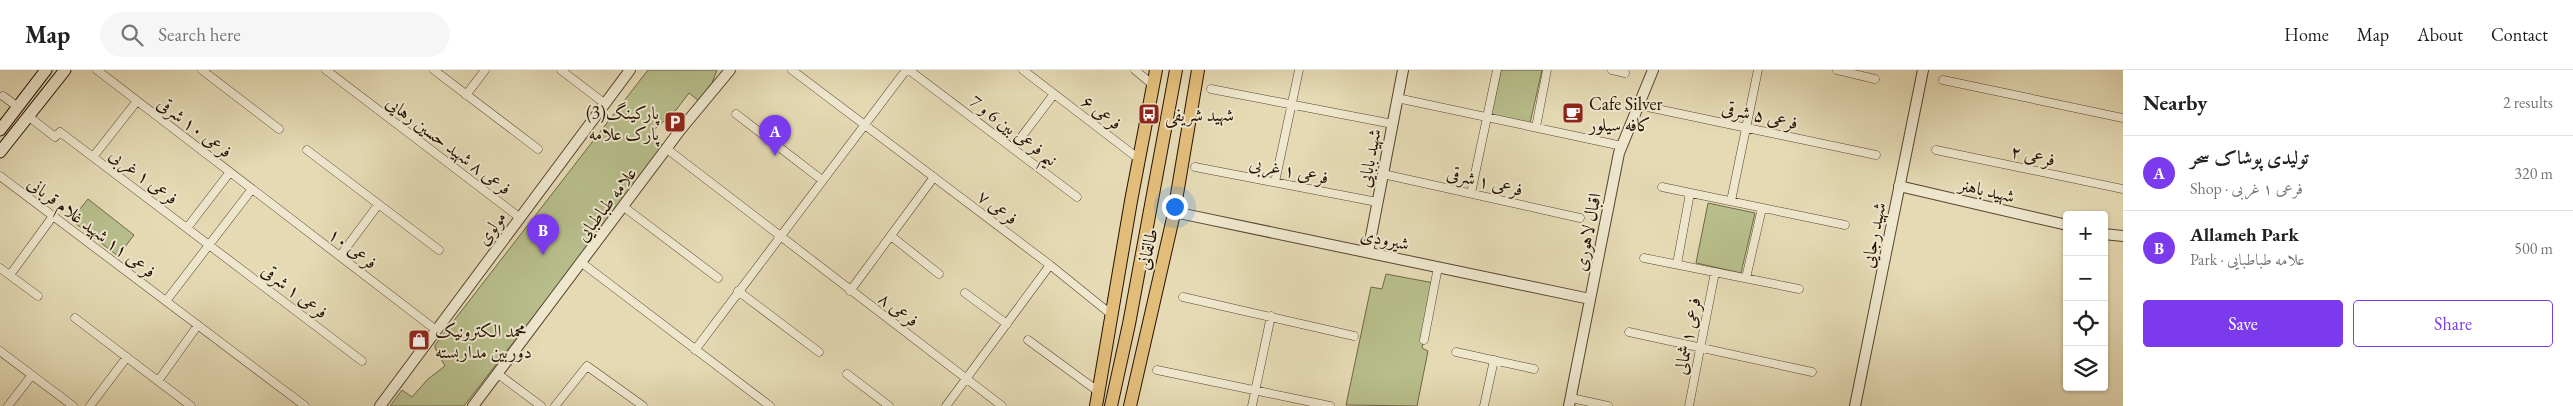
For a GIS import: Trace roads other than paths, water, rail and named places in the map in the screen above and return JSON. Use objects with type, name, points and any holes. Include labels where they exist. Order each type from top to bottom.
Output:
[{"type":"main road","points":[[0,130],[46,70]]},
{"type":"main road","points":[[0,152],[65,70]]},
{"type":"main road","points":[[1096,406],[1156,70]]},
{"type":"main road","name":"طالقانی","points":[[1111,406],[1129,324],[1176,70]]},
{"type":"main road","name":"طالقانی","points":[[1130,406],[1174,212],[1198,70]]},
{"type":"street","name":"فرعی ۱۰ شرقی","points":[[97,70],[252,189]]},
{"type":"street","points":[[202,70],[211,73],[279,129]]},
{"type":"street","name":"فرعی ۸ شهید حسین رهایی","points":[[326,70],[519,217]]},
{"type":"street","points":[[337,78],[342,70]]},
{"type":"street","points":[[434,70],[538,149]]},
{"type":"street","points":[[466,95],[485,70]]},
{"type":"street","points":[[560,70],[604,103]]},
{"type":"street","name":"مولوی","points":[[380,406],[630,70]]},
{"type":"street","points":[[721,80],[725,70]]},
{"type":"street","name":"علامه طباطبایی","points":[[473,406],[681,129],[730,70]]},
{"type":"street","name":"فرعی ۷","points":[[792,70],[1050,264],[1112,315]]},
{"type":"street","points":[[695,350],[779,236],[907,70]]},
{"type":"street","name":"نیم فرعی بین 6 و 7","points":[[907,70],[1077,197]]},
{"type":"street","name":"فرعی ۶","points":[[1023,70],[1139,159]]},
{"type":"street","points":[[1135,70],[1153,85]]},
{"type":"street","points":[[1275,182],[1299,70]]},
{"type":"street","name":"شهید بابایی","points":[[1368,252],[1403,70]]},
{"type":"street","points":[[1472,193],[1497,70]]},
{"type":"street","points":[[1536,127],[1547,70]]},
{"type":"street","points":[[1612,70],[1625,73]]},
{"type":"street","name":"اقبال لاهوری","points":[[1570,402],[1622,146],[1653,70]]},
{"type":"street","points":[[1731,201],[1758,70]]},
{"type":"street","points":[[1836,70],[1875,79]]},
{"type":"street","name":"شهید رجایی","points":[[1855,406],[1923,70]]},
{"type":"street","points":[[1943,80],[2123,118]]},
{"type":"street","points":[[1210,89],[1393,124]]},
{"type":"street","points":[[1013,148],[1054,94]]},
{"type":"street","points":[[3,96],[18,107]]},
{"type":"street","points":[[1398,98],[1622,146]]},
{"type":"street","points":[[93,157],[137,101]]},
{"type":"street","name":"فرعی ۵ شرقی","points":[[1638,105],[1876,155]]},
{"type":"street","points":[[736,114],[822,180]]},
{"type":"street","name":"فرعی ۱ غربی","points":[[28,116],[55,137],[60,132],[210,245]]},
{"type":"street","points":[[307,150],[439,250]]},
{"type":"street","name":"فرعی ۸","points":[[667,150],[1002,406]]},
{"type":"street","name":"فرعی ۲","points":[[1936,150],[2123,189]]},
{"type":"street","name":"فرعی ۱ غربی","points":[[1195,167],[1377,202]]},
{"type":"street","points":[[187,228],[230,172]]},
{"type":"street","name":"فرعی ۱ شرقی","points":[[1383,174],[1580,218]]},
{"type":"street","name":"فرعی ۱۱ شهید غلام قربانی","points":[[0,176],[305,406]]},
{"type":"street","points":[[850,291],[934,177]]},
{"type":"street","name":"شهید باهنر","points":[[1899,186],[2063,224]]},
{"type":"street","points":[[1662,187],[1845,224]]},
{"type":"street","points":[[166,302],[252,189]]},
{"type":"street","name":"فرعی ۱۰","points":[[252,189],[436,330]]},
{"type":"street","points":[[1677,264],[1690,193]]},
{"type":"street","points":[[340,256],[378,205]]},
{"type":"street","points":[[624,207],[718,278]]},
{"type":"street","points":[[1746,278],[1762,208]]},
{"type":"street","name":"شیرودی","points":[[1174,212],[1590,299]]},
{"type":"street","points":[[10,275],[53,216]]},
{"type":"street","points":[[2108,234],[2123,236]]},
{"type":"street","points":[[891,236],[939,274]]},
{"type":"street","name":"فرعی ۱ شرقی","points":[[210,245],[362,361]]},
{"type":"street","points":[[1644,258],[1798,289]]},
{"type":"street","points":[[582,263],[770,406]]},
{"type":"street","points":[[946,406],[1050,264]]},
{"type":"street","points":[[1424,340],[1438,267]]},
{"type":"street","points":[[0,268],[38,296]]},
{"type":"street","name":"فرعی ۱ شمالی","points":[[1689,406],[1715,272]]},
{"type":"street","points":[[738,291],[819,352]]},
{"type":"street","points":[[965,293],[1007,324]]},
{"type":"street","points":[[1183,296],[1354,336]]},
{"type":"street","points":[[1252,406],[1271,316]]},
{"type":"street","points":[[75,318],[191,406]]},
{"type":"street","points":[[158,381],[198,325]]},
{"type":"street","points":[[1629,332],[1812,372]]},
{"type":"street","points":[[1028,340],[1099,392]]},
{"type":"street","points":[[0,351],[73,406]]},
{"type":"street","points":[[1456,352],[1534,368]]},
{"type":"street","points":[[90,406],[127,358]]},
{"type":"street","points":[[1484,406],[1494,360]]},
{"type":"street","points":[[555,406],[587,366],[643,406]]},
{"type":"street","points":[[1157,370],[1330,406]]},
{"type":"street","points":[[498,374],[541,406]]},
{"type":"street","points":[[847,374],[889,406]]},
{"type":"street","points":[[8,406],[32,375]]},
{"type":"street","points":[[1570,402],[1608,406]]},
{"type":"place","name":"Cafe Silver کافه سیلور","points":[[1573,113]]},
{"type":"place","name":"شهید شریفی","points":[[1149,114]]},
{"type":"place","name":"پارکینگ(3) پارک علامه","points":[[675,122]]},
{"type":"place","name":"تولیدی پوشاک سحر","points":[[775,156]]},
{"type":"place","name":"Allameh Park","points":[[543,255]]},
{"type":"place","name":"محمد الکترونیک دوربین مداربسته","points":[[419,340]]}]
